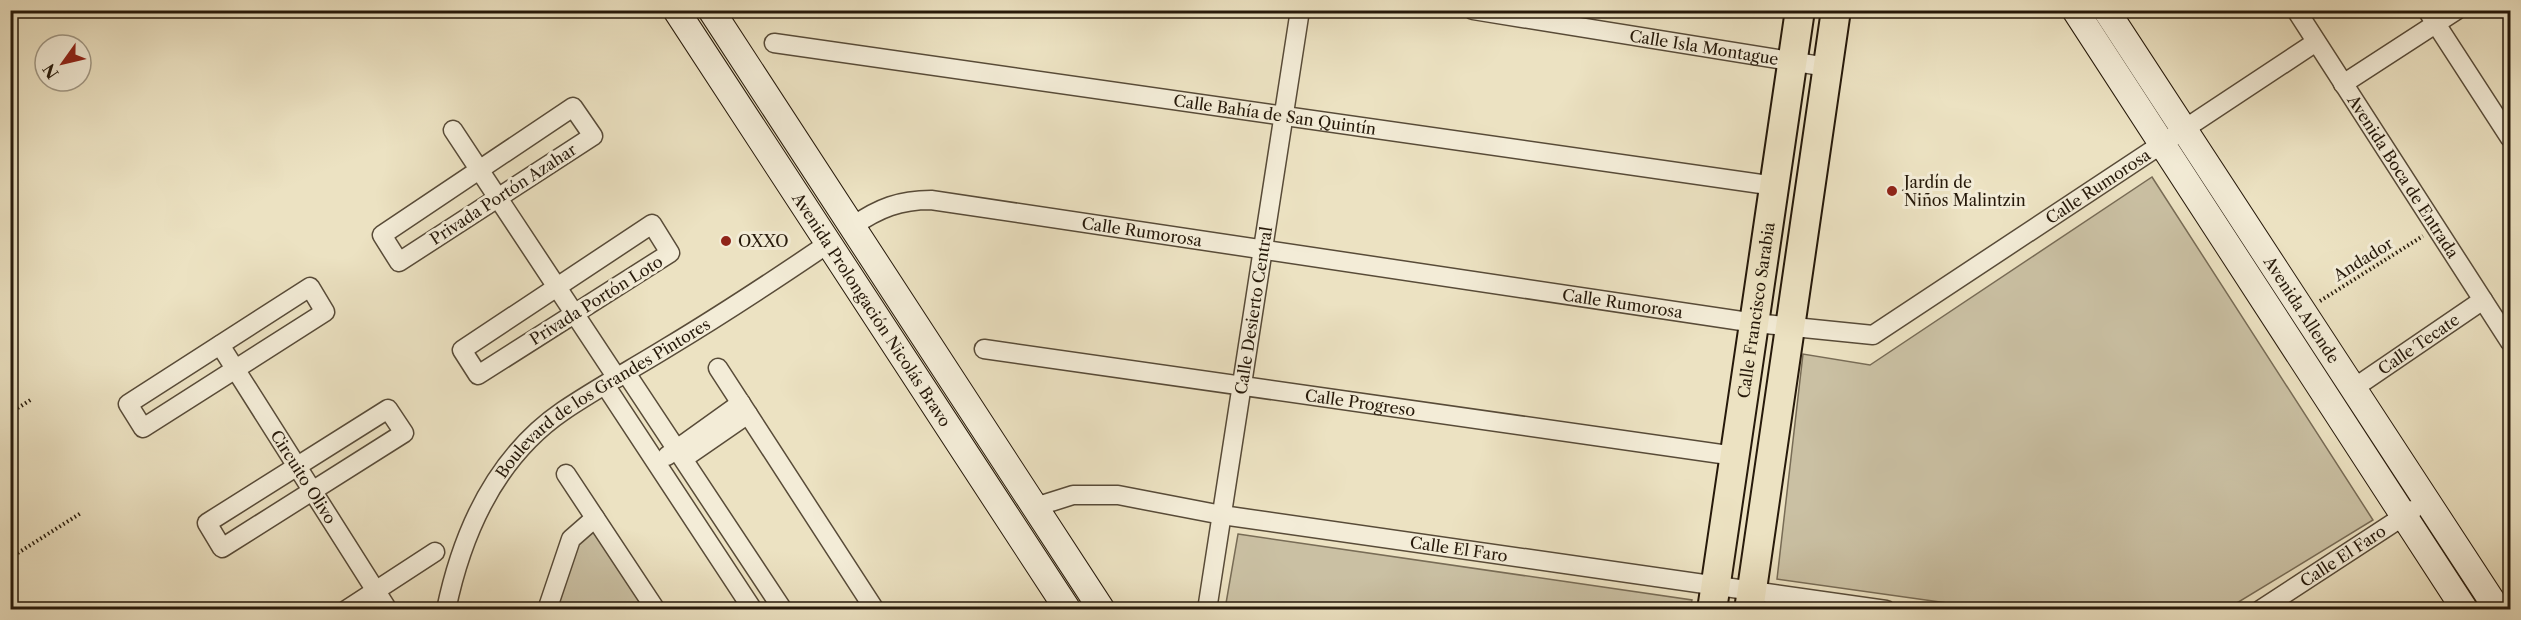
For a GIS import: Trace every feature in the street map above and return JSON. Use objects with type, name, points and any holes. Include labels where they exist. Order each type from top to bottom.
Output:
[{"type":"main road","name":"Avenida Prolongación Nicolás Bravo","points":[[676,10],[1068,609]]},
{"type":"main road","name":"Avenida Prolongación Nicolás Bravo","points":[[711,10],[1102,609]]},
{"type":"main road","name":"Calle Francisco Sarabia","points":[[1714,597],[1800,10]]},
{"type":"main road","points":[[1750,600],[1836,10]]},
{"type":"main road","name":"Avenida Allende","points":[[2075,10],[2465,609]]},
{"type":"main road","name":"Avenida Allende","points":[[2106,10],[2498,609]]},
{"type":"main road","points":[[829,243],[853,226]]},
{"type":"street","name":"Calle Desierto Central","points":[[1207,609],[1244,386],[1262,248],[1300,10]]},
{"type":"street","name":"Calle Isla Montague","points":[[1473,10],[1827,67]]},
{"type":"street","name":"Avenida Boca de Entrada","points":[[2296,10],[2511,342]]},
{"type":"street","points":[[2343,84],[2431,17],[2457,10]]},
{"type":"street","points":[[2431,17],[2511,138]]},
{"type":"street","name":"Calle Rumorosa","points":[[853,226],[876,210],[895,203],[931,200],[1755,323],[1873,335],[2316,42]]},
{"type":"street","name":"Calle Bahía de San Quintín","points":[[774,43],[1775,186]]},
{"type":"street","name":"Privada Portón Azahar","points":[[573,107],[593,136],[399,262],[382,235],[479,170],[573,107]]},
{"type":"street","points":[[453,130],[616,379],[660,468],[753,609]]},
{"type":"street","name":"Privada Portón Loto","points":[[652,224],[670,253],[478,375],[462,350],[557,287],[652,224]]},
{"type":"street","name":"Boulevard de los Grandes Pintores","points":[[446,609],[468,531],[501,472],[530,439],[554,419],[730,310],[829,243]]},
{"type":"street","points":[[310,287],[325,312],[235,369],[143,428],[128,404],[310,287]]},
{"type":"street","name":"Calle Tecate","points":[[2354,388],[2483,300]]},
{"type":"street","name":"Circuito Olivo","points":[[220,345],[388,609]]},
{"type":"street","name":"Calle Progreso","points":[[984,349],[1735,456]]},
{"type":"street","points":[[718,368],[875,609]]},
{"type":"street","points":[[616,379],[680,454],[783,609]]},
{"type":"street","points":[[660,468],[744,408]]},
{"type":"street","points":[[388,409],[404,433],[222,548],[207,523],[297,466],[388,409]]},
{"type":"street","points":[[566,474],[656,609]]},
{"type":"street","name":"Calle El Faro","points":[[1035,507],[1073,495],[1118,495],[1222,515],[1714,597],[1886,609]]},
{"type":"street","name":"Calle El Faro","points":[[2260,609],[2427,501]]},
{"type":"street","points":[[547,609],[571,539],[595,518]]},
{"type":"street","points":[[346,609],[435,552]]},
{"type":"path","name":"Andador","points":[[2303,312],[2436,227]]},
{"type":"path","points":[[10,413],[32,399]]},
{"type":"path","points":[[10,558],[81,513]]},
{"type":"shaded area","points":[[2152,177],[2373,520],[2227,609],[1997,610],[1777,579],[1803,354],[1870,365]]},
{"type":"shaded area","points":[[596,524],[651,610],[554,610],[573,541]]},
{"type":"shaded area","points":[[1238,534],[1692,600],[1690,609],[1225,609]]},
{"type":"place","name":"Jardín de Niños Malintzin","points":[[1892,191]]},
{"type":"place","name":"OXXO","points":[[726,241]]}]
